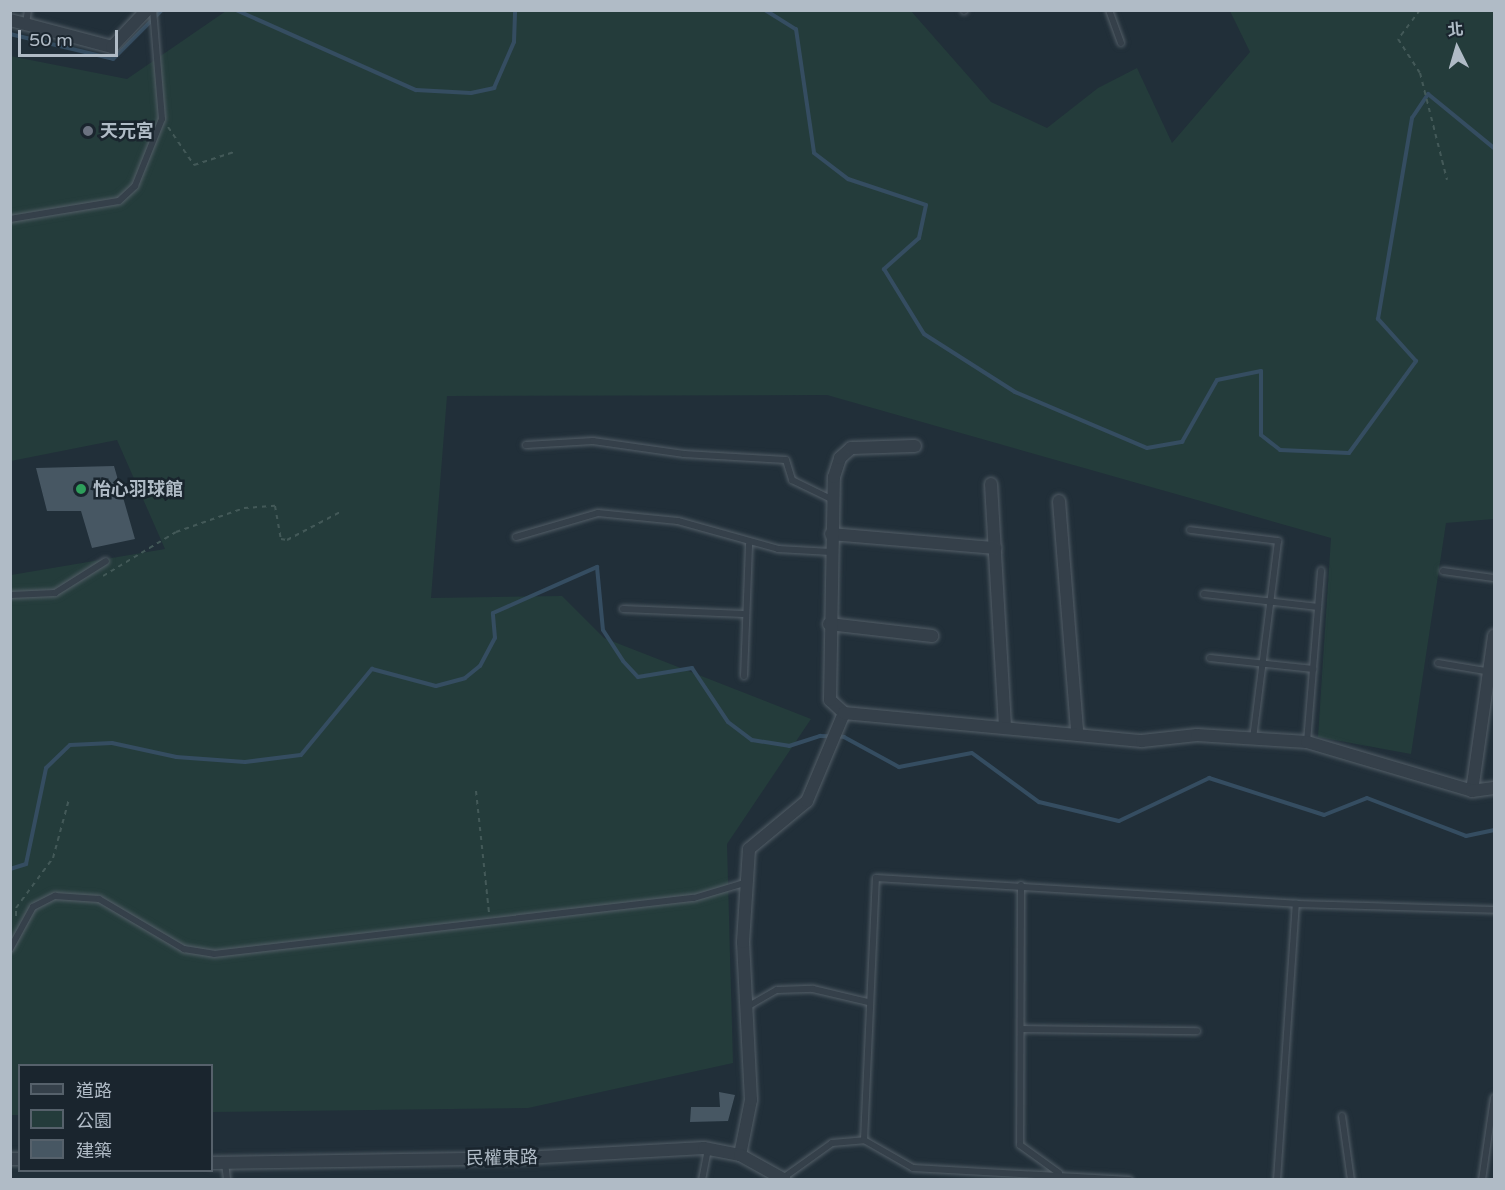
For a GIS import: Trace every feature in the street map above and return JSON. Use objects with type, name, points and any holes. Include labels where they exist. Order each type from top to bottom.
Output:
[{"type":"street","points":[[10,20],[112,47],[147,10]]},
{"type":"street","points":[[915,446],[851,448],[840,458],[832,500],[829,624],[831,700],[844,713],[1077,732],[1142,741],[1197,735],[1307,742],[1472,791],[1494,788]]},
{"type":"street","points":[[991,483],[1005,726]]},
{"type":"street","points":[[1059,501],[1077,732]]},
{"type":"street","points":[[831,534],[995,548]]},
{"type":"street","points":[[829,624],[932,636]]},
{"type":"street","points":[[1472,791],[1492,672],[1494,636]]},
{"type":"street","points":[[740,1155],[751,1100],[744,1008],[744,883],[749,849],[807,801],[844,713]]},
{"type":"street","name":"民權東路","points":[[213,1163],[524,1158],[708,1148],[740,1155],[784,1179]]},
{"type":"lane","points":[[26,24],[28,10]]},
{"type":"lane","points":[[1109,10],[1121,43]]},
{"type":"lane","points":[[10,219],[119,201],[135,186],[162,119],[153,11]]},
{"type":"lane","points":[[526,445],[592,441],[684,454],[786,460],[792,480],[832,500]]},
{"type":"lane","points":[[516,537],[598,513],[678,521],[749,544],[831,552]]},
{"type":"lane","points":[[1190,530],[1278,541],[1253,738]]},
{"type":"lane","points":[[744,676],[744,614],[749,544]]},
{"type":"lane","points":[[10,595],[55,593],[106,561]]},
{"type":"lane","points":[[1307,742],[1321,571]]},
{"type":"lane","points":[[1443,571],[1494,578]]},
{"type":"lane","points":[[1204,594],[1318,607]]},
{"type":"lane","points":[[623,609],[744,614]]},
{"type":"lane","points":[[1210,658],[1313,669]]},
{"type":"lane","points":[[1438,663],[1492,672]]},
{"type":"lane","points":[[864,1140],[868,1002],[876,878],[1021,885],[1296,904],[1494,910]]},
{"type":"lane","points":[[10,949],[33,907],[55,896],[99,899],[184,949],[214,954],[694,898],[744,883]]},
{"type":"lane","points":[[1021,885],[1020,1144],[1060,1173]]},
{"type":"lane","points":[[1276,1179],[1296,904]]},
{"type":"lane","points":[[744,1008],[777,990],[813,989],[868,1002]]},
{"type":"lane","points":[[1022,1029],[1197,1031]]},
{"type":"lane","points":[[1482,1179],[1494,1098]]},
{"type":"lane","points":[[1342,1116],[1351,1179]]},
{"type":"lane","points":[[784,1179],[832,1143],[864,1140],[913,1168],[1060,1173],[1130,1179]]},
{"type":"lane","points":[[702,1179],[708,1148]]},
{"type":"lane","points":[[225,1163],[227,1179]]},
{"type":"path","points":[[1420,10],[1398,39],[1424,87],[1447,180]]},
{"type":"path","points":[[162,119],[194,165],[234,152]]},
{"type":"path","points":[[97,578],[176,532],[244,508],[275,506],[281,539],[287,540],[342,511]]},
{"type":"path","points":[[476,790],[490,922]]},
{"type":"path","points":[[16,920],[16,908],[53,858],[69,799]]},
{"type":"green space","points":[[226,11],[911,11],[991,102],[1047,128],[1098,88],[1137,68],[1172,143],[1250,52],[1230,11],[1494,11],[1494,519],[1446,523],[1411,754],[1318,737],[1331,538],[827,395],[447,396],[431,598],[562,596],[604,638],[811,719],[727,844],[733,1063],[528,1108],[213,1112],[213,1064],[18,1064],[18,1115],[11,1115],[11,575],[165,549],[117,440],[11,461],[10,56],[127,79]]},
{"type":"building","name":"怡心羽球館","points":[[114,466],[135,539],[92,548],[81,511],[47,511],[36,468]]},
{"type":"building","points":[[719,1092],[735,1095],[728,1121],[690,1122],[691,1107],[720,1107]]},
{"type":"waterway","points":[[10,34],[113,59],[162,10]]},
{"type":"waterway","points":[[236,10],[416,90],[471,93],[494,88],[514,42],[515,10]]},
{"type":"waterway","points":[[765,10],[796,29],[814,153],[848,179],[926,205],[919,238],[884,269],[924,334],[1015,392],[1147,448],[1182,442],[1217,380],[1261,371],[1261,435],[1280,450],[1349,453],[1416,361],[1378,319],[1412,118],[1428,94],[1494,148]]},
{"type":"waterway","points":[[10,869],[26,864],[46,768],[70,745],[112,743],[176,757],[245,762],[301,755],[372,669],[436,686],[465,678],[480,666],[495,638],[493,613],[597,567],[603,630],[623,661],[638,677],[692,668],[728,722],[752,740],[789,746],[820,736],[844,737],[899,767],[972,753],[1039,802],[1119,821],[1209,778],[1324,815],[1367,798],[1466,836],[1494,830]]},
{"type":"place","name":"天元宮","points":[[88,131]]},
{"type":"place","name":"怡心羽球館","points":[[81,489]]}]
